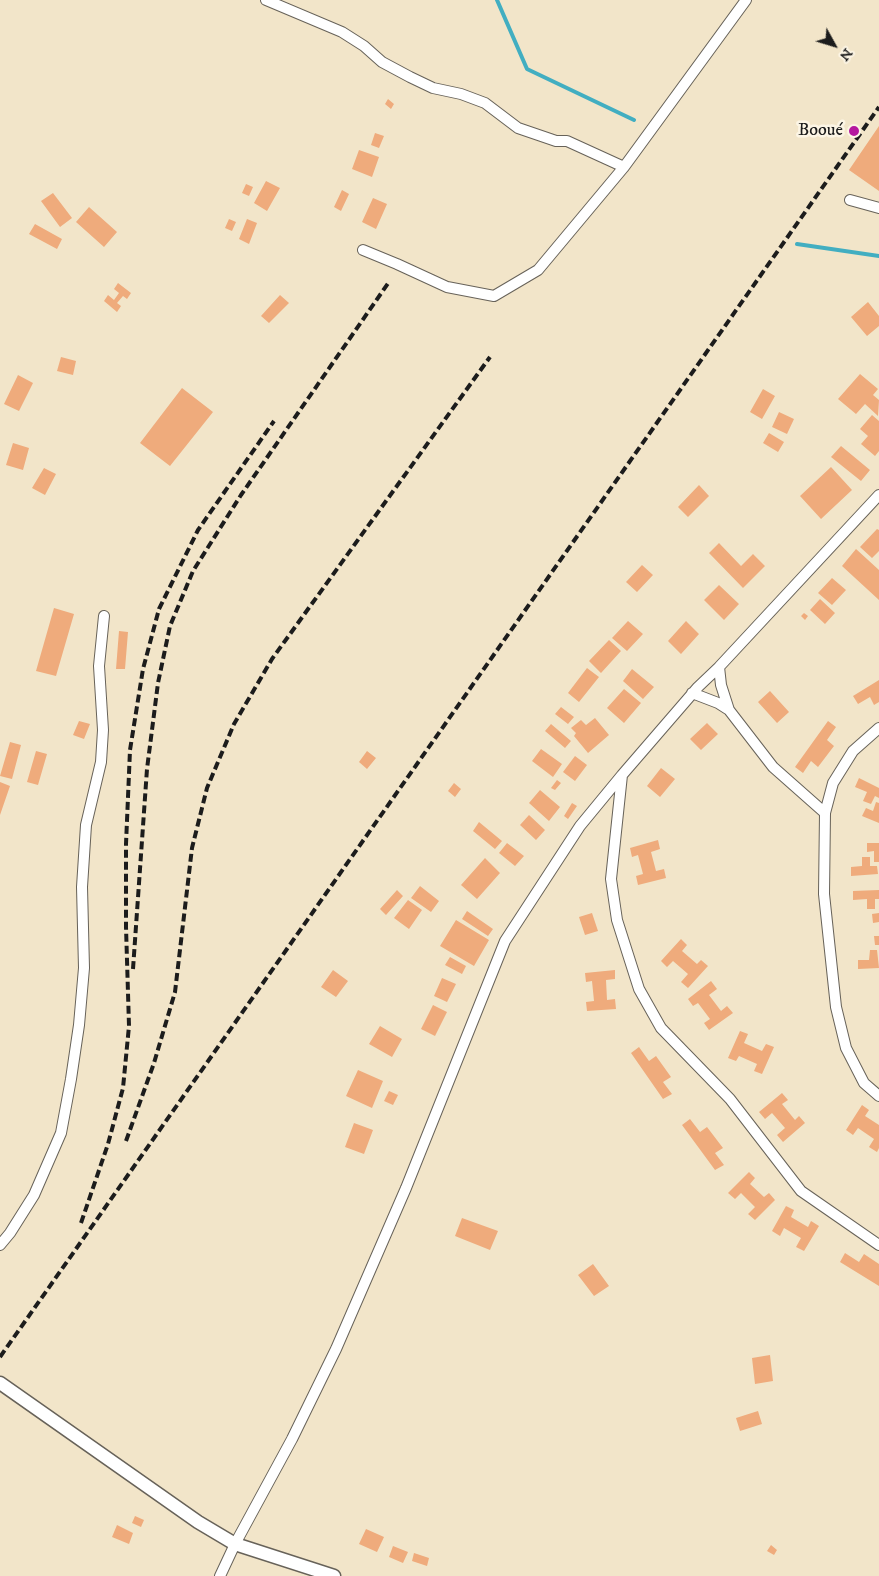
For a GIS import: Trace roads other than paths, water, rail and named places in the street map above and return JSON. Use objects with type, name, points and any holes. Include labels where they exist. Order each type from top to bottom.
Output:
[{"type":"street","points":[[266,0],[342,32],[364,46],[382,62],[433,88],[462,94],[484,104],[518,128],[547,138],[567,141],[624,167]]},
{"type":"street","points":[[363,250],[447,287],[494,296],[538,270],[624,167],[746,0]]},
{"type":"street","points":[[850,200],[879,208]]},
{"type":"street","points":[[220,1576],[235,1544],[292,1439],[344,1331],[406,1188],[505,941],[580,826],[622,775],[692,693],[719,667],[879,494]]},
{"type":"street","points":[[0,1245],[10,1233],[34,1195],[61,1133],[71,1079],[79,1024],[84,968],[82,887],[86,825],[101,762],[103,730],[99,666],[104,616]]},
{"type":"street","points":[[719,667],[721,685],[729,710]]},
{"type":"street","points":[[692,693],[718,703],[729,710],[773,767],[825,813]]},
{"type":"street","points":[[879,728],[853,751],[833,782],[825,813],[824,894],[836,1007],[846,1048],[864,1083],[879,1096]]},
{"type":"street","points":[[622,775],[611,879],[617,920],[639,989],[661,1028],[730,1099],[801,1191],[879,1245]]},
{"type":"street","points":[[0,1383],[198,1522],[235,1544],[334,1576]]},
{"type":"waterway","points":[[497,0],[527,69],[634,120]]},
{"type":"waterway","points":[[797,244],[879,256]]},
{"type":"railway","points":[[0,1357],[879,107]]},
{"type":"railway","points":[[133,969],[147,769],[158,683],[170,626],[193,571],[241,495],[389,282]]},
{"type":"railway","points":[[126,1141],[154,1063],[175,992],[192,848],[207,788],[234,724],[272,659],[490,357]]},
{"type":"railway","points":[[81,1223],[108,1144],[123,1088],[129,1026],[126,844],[130,750],[143,669],[159,609],[198,530],[274,421]]},
{"type":"place","name":"Booué","points":[[854,131]]}]
